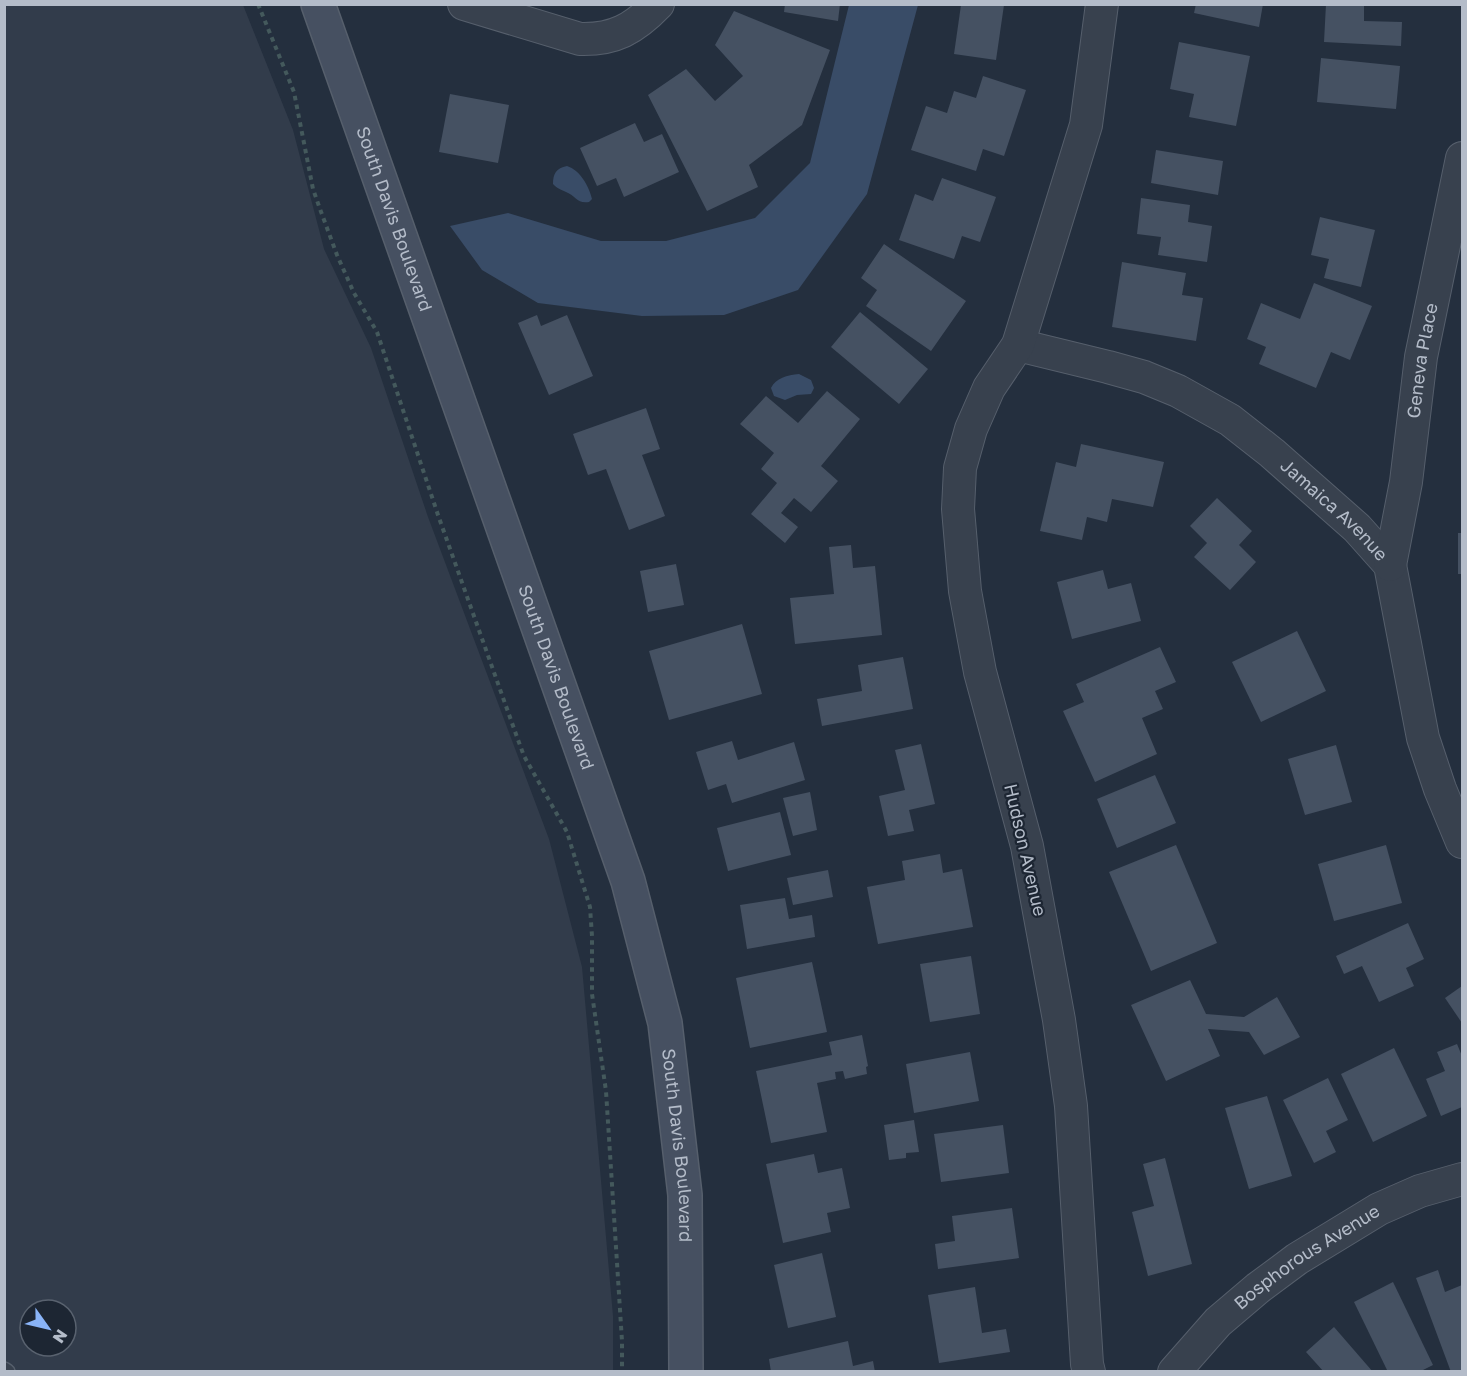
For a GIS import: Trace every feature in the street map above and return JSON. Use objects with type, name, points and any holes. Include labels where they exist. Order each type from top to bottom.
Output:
[{"type":"street","name":"South Davis Boulevard","points":[[318,4],[628,880],[666,1034],[685,1195],[686,1371]]},
{"type":"street","points":[[464,4],[580,39],[598,39],[619,34],[643,20],[658,4]]},
{"type":"street","points":[[1018,345],[1086,125],[1102,4]]},
{"type":"street","name":"Geneva Place","points":[[1390,565],[1406,482],[1421,357],[1462,158]]},
{"type":"street","name":"Jamaica Avenue","points":[[1018,345],[1144,377],[1178,391],[1230,420],[1272,453],[1357,528],[1390,565],[1423,738],[1440,789],[1462,842]]},
{"type":"street","name":"Hudson Avenue","points":[[1018,345],[989,388],[971,429],[960,468],[958,509],[965,591],[980,672],[1027,846],[1059,1020],[1071,1106],[1089,1371]]},
{"type":"street","name":"Bosphorous Avenue","points":[[1174,1371],[1218,1322],[1297,1259],[1379,1209],[1420,1191],[1462,1179]]},
{"type":"path","points":[[258,4],[294,92],[314,189],[337,255],[354,293],[377,332],[438,515],[524,756],[567,832],[590,907],[592,994],[606,1091],[622,1371]]},
{"type":"shaded area","points":[[5,5],[243,5],[293,130],[324,249],[371,348],[428,517],[549,839],[582,967],[613,1316],[613,1371],[5,1372]]},
{"type":"water","points":[[849,5],[918,5],[867,194],[798,290],[724,315],[642,316],[538,303],[482,270],[450,226],[508,213],[601,241],[666,241],[755,218],[810,163]]},
{"type":"water","points":[[567,166],[576,171],[586,184],[592,199],[589,202],[579,201],[553,184],[556,172]]},
{"type":"water","points":[[799,374],[811,380],[814,388],[811,394],[797,395],[785,400],[774,396],[771,388],[779,379]]},
{"type":"building","points":[[785,4],[840,4],[838,21],[784,12]]},
{"type":"building","points":[[1196,4],[1263,4],[1259,27],[1194,13]]},
{"type":"building","points":[[1326,4],[1364,4],[1364,21],[1402,22],[1401,46],[1324,42]]},
{"type":"building","points":[[961,5],[1004,5],[996,60],[954,54]]},
{"type":"building","points":[[734,11],[830,50],[802,125],[749,165],[758,187],[707,211],[648,95],[686,69],[715,101],[743,76],[715,45]]},
{"type":"building","points":[[1179,42],[1250,56],[1236,126],[1189,117],[1194,94],[1170,89]]},
{"type":"building","points":[[1321,58],[1400,66],[1396,109],[1317,102]]},
{"type":"building","points":[[983,76],[1026,90],[1004,156],[983,149],[976,171],[911,150],[926,106],[947,113],[954,91],[976,98]]},
{"type":"building","points":[[450,94],[509,105],[498,163],[439,152]]},
{"type":"building","points":[[635,123],[644,142],[662,134],[679,172],[624,197],[616,178],[597,186],[580,148]]},
{"type":"building","points":[[1156,150],[1223,161],[1218,195],[1151,183]]},
{"type":"building","points":[[942,178],[996,197],[980,242],[962,236],[954,259],[899,240],[915,194],[933,201]]},
{"type":"building","points":[[1141,198],[1190,205],[1188,222],[1212,226],[1207,262],[1158,255],[1161,237],[1137,234]]},
{"type":"building","points":[[1320,217],[1375,230],[1361,287],[1324,278],[1329,259],[1311,255]]},
{"type":"building","points":[[884,244],[966,301],[931,351],[866,306],[877,290],[861,278]]},
{"type":"building","points":[[1122,262],[1186,273],[1182,295],[1203,298],[1196,341],[1112,327]]},
{"type":"building","points":[[1314,283],[1372,306],[1350,360],[1331,352],[1316,388],[1259,364],[1266,347],[1247,339],[1261,303],[1300,319]]},
{"type":"building","points":[[860,312],[928,369],[899,404],[831,347]]},
{"type":"building","points":[[537,315],[541,326],[567,315],[593,376],[549,395],[518,323]]},
{"type":"building","points":[[827,391],[860,419],[821,466],[838,481],[811,512],[794,498],[781,513],[798,527],[785,543],[751,514],[777,483],[761,469],[774,453],[740,424],[766,396],[798,423]]},
{"type":"building","points":[[646,408],[660,449],[642,455],[665,516],[629,530],[606,469],[588,475],[573,434]]},
{"type":"building","points":[[1081,444],[1164,462],[1153,507],[1112,499],[1107,522],[1087,517],[1082,540],[1040,531],[1056,462],[1076,467]]},
{"type":"building","points":[[1217,498],[1252,531],[1239,545],[1256,562],[1230,590],[1194,557],[1207,543],[1190,526]]},
{"type":"building","points":[[1458,533],[1462,533],[1462,574],[1458,574]]},
{"type":"building","points":[[851,545],[853,568],[875,566],[882,635],[795,644],[790,598],[834,594],[829,547]]},
{"type":"building","points":[[676,564],[684,605],[648,612],[640,571]]},
{"type":"building","points":[[1103,570],[1108,589],[1131,583],[1141,621],[1072,639],[1057,582]]},
{"type":"building","points":[[742,624],[762,694],[669,720],[649,651]]},
{"type":"building","points":[[1297,631],[1326,691],[1261,722],[1232,662]]},
{"type":"building","points":[[1160,647],[1176,682],[1155,691],[1163,709],[1142,718],[1157,754],[1095,782],[1063,711],[1084,702],[1076,684]]},
{"type":"building","points":[[903,657],[913,709],[822,726],[817,699],[862,691],[858,665]]},
{"type":"building","points":[[732,741],[738,760],[794,742],[805,780],[732,803],[726,784],[708,790],[696,752]]},
{"type":"building","points":[[921,744],[935,804],[909,810],[914,831],[888,836],[879,796],[905,790],[895,750]]},
{"type":"building","points":[[1336,745],[1352,802],[1305,815],[1288,759]]},
{"type":"building","points":[[1155,775],[1176,823],[1117,848],[1097,799]]},
{"type":"building","points":[[810,792],[817,830],[793,836],[783,798]]},
{"type":"building","points":[[780,812],[791,855],[728,871],[717,828]]},
{"type":"building","points":[[1176,845],[1217,943],[1151,971],[1109,872]]},
{"type":"building","points":[[1386,845],[1402,903],[1334,921],[1318,864]]},
{"type":"building","points":[[940,854],[943,873],[962,869],[973,927],[878,944],[867,887],[905,880],[902,861]]},
{"type":"building","points":[[828,870],[833,897],[793,905],[787,878]]},
{"type":"building","points":[[785,898],[789,919],[812,915],[815,937],[747,949],[740,905]]},
{"type":"building","points":[[1408,923],[1424,959],[1406,968],[1414,986],[1379,1002],[1362,966],[1344,974],[1336,956]]},
{"type":"building","points":[[971,956],[980,1014],[930,1022],[920,964]]},
{"type":"building","points":[[812,962],[827,1032],[750,1048],[736,978]]},
{"type":"building","points":[[1190,980],[1206,1014],[1244,1017],[1277,997],[1300,1037],[1264,1055],[1249,1032],[1208,1029],[1220,1056],[1166,1081],[1131,1005]]},
{"type":"building","points":[[1462,986],[1462,1023],[1445,998]]},
{"type":"building","points":[[862,1035],[868,1066],[866,1067],[867,1074],[845,1079],[843,1071],[835,1072],[836,1079],[817,1083],[827,1132],[771,1143],[756,1071],[832,1055],[829,1042]]},
{"type":"building","points":[[1457,1044],[1462,1056],[1462,1107],[1441,1116],[1426,1079],[1445,1071],[1437,1052]]},
{"type":"building","points":[[1394,1048],[1427,1116],[1373,1142],[1341,1074]]},
{"type":"building","points":[[970,1052],[979,1101],[914,1113],[906,1064]]},
{"type":"building","points":[[1328,1078],[1348,1120],[1326,1131],[1336,1152],[1314,1163],[1283,1100]]},
{"type":"building","points":[[1267,1096],[1292,1176],[1249,1189],[1225,1108]]},
{"type":"building","points":[[914,1120],[919,1152],[906,1153],[906,1158],[889,1160],[884,1125]]},
{"type":"building","points":[[1003,1125],[1009,1173],[941,1182],[934,1134]]},
{"type":"building","points":[[814,1154],[818,1173],[842,1168],[850,1208],[827,1213],[831,1232],[783,1243],[766,1164]]},
{"type":"building","points":[[1165,1158],[1192,1264],[1148,1276],[1132,1212],[1154,1206],[1143,1164]]},
{"type":"building","points":[[1012,1208],[1019,1258],[938,1269],[935,1244],[955,1241],[952,1216]]},
{"type":"building","points":[[822,1253],[836,1317],[788,1328],[774,1265]]},
{"type":"building","points":[[1438,1270],[1445,1292],[1462,1285],[1462,1372],[1451,1372],[1416,1278]]},
{"type":"building","points":[[1393,1282],[1433,1365],[1419,1372],[1388,1372],[1354,1302]]},
{"type":"building","points":[[975,1287],[982,1333],[1006,1329],[1010,1352],[939,1363],[928,1295]]},
{"type":"building","points":[[1334,1327],[1373,1372],[1324,1372],[1306,1352]]},
{"type":"building","points":[[848,1341],[853,1366],[873,1361],[875,1372],[771,1372],[769,1359]]}]
